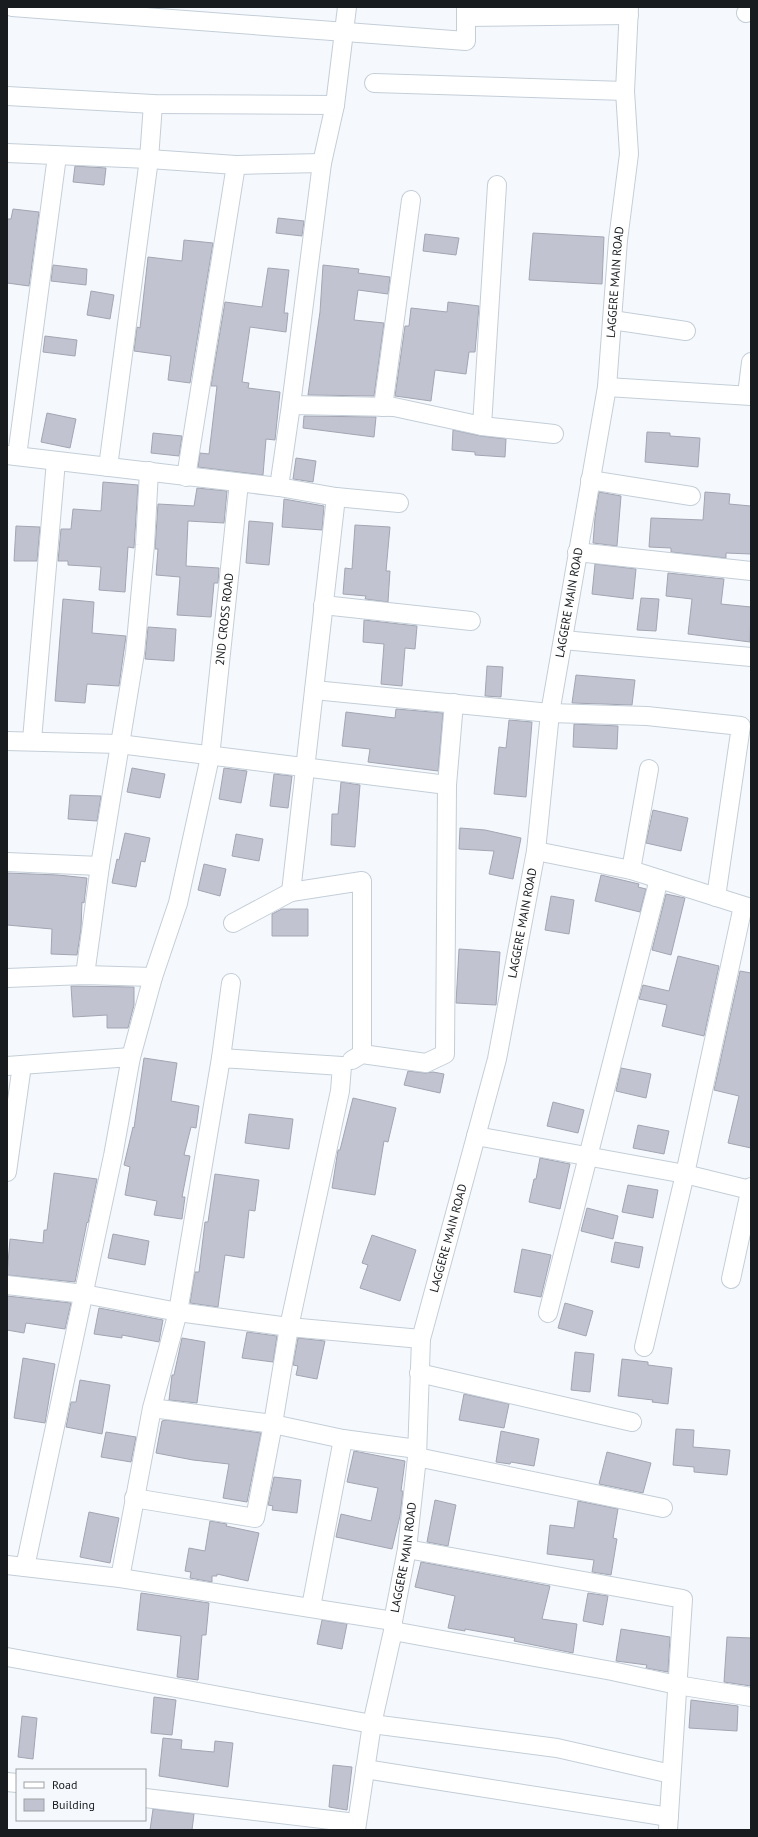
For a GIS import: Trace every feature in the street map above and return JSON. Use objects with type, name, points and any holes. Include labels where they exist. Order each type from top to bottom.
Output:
[{"type":"street","points":[[12,7],[466,41],[466,12],[629,11]]},
{"type":"street","points":[[279,487],[322,163],[335,105],[347,7]]},
{"type":"street","name":"LAGGERE MAIN ROAD","points":[[356,1826],[372,1724],[393,1626],[407,1549],[417,1453],[421,1339],[497,1059],[536,851],[550,713],[607,387],[618,240],[629,154],[625,91],[629,11]]},
{"type":"street","points":[[374,83],[625,91]]},
{"type":"street","points":[[7,96],[153,104],[335,105]]},
{"type":"street","points":[[108,467],[149,159],[153,104]]},
{"type":"street","points":[[7,153],[149,159],[236,165],[322,163]]},
{"type":"street","points":[[57,156],[12,455],[279,487],[336,497],[399,503]]},
{"type":"street","points":[[186,477],[236,165]]},
{"type":"street","points":[[482,426],[497,185]]},
{"type":"street","points":[[383,407],[411,200]]},
{"type":"street","points":[[612,320],[686,331]]},
{"type":"street","points":[[607,387],[749,395],[751,362]]},
{"type":"street","points":[[291,405],[394,407],[482,426],[554,434]]},
{"type":"street","points":[[32,740],[56,461]]},
{"type":"street","points":[[85,975],[100,866],[135,653],[145,545],[149,472]]},
{"type":"street","points":[[590,480],[692,496]]},
{"type":"street","name":"2ND CROSS ROAD","points":[[25,1567],[113,1156],[131,1057],[153,977],[178,903],[210,757],[239,483]]},
{"type":"street","points":[[291,892],[336,497]]},
{"type":"street","points":[[577,552],[751,571]]},
{"type":"street","points":[[323,605],[471,621]]},
{"type":"street","points":[[563,640],[751,657]]},
{"type":"street","points":[[314,690],[550,713],[647,716],[741,726],[716,897]]},
{"type":"street","points":[[221,1058],[342,1066],[362,1054],[426,1063],[445,1054],[447,785],[454,703]]},
{"type":"street","points":[[7,740],[119,744],[210,757],[447,785]]},
{"type":"street","points":[[631,870],[649,770]]},
{"type":"street","points":[[536,851],[631,870],[747,908],[644,1347]]},
{"type":"street","points":[[7,862],[100,866]]},
{"type":"street","points":[[548,1314],[658,879]]},
{"type":"street","points":[[233,923],[291,892],[362,881],[362,1054]]},
{"type":"street","points":[[7,978],[85,975],[153,977]]},
{"type":"street","points":[[120,1578],[152,1408],[178,1312],[221,1058],[230,983]]},
{"type":"street","points":[[7,1172],[14,1065],[131,1057]]},
{"type":"street","points":[[134,1498],[255,1518],[289,1328],[340,1091],[342,1066]]},
{"type":"street","points":[[476,1136],[685,1174],[750,1189],[731,1279]]},
{"type":"street","points":[[7,1285],[84,1294],[178,1312],[289,1328],[421,1339]]},
{"type":"street","points":[[419,1373],[632,1422]]},
{"type":"street","points":[[152,1408],[273,1424],[417,1453],[663,1508]]},
{"type":"street","points":[[311,1607],[343,1439]]},
{"type":"street","points":[[365,1769],[669,1823],[671,1774],[684,1600],[407,1549]]},
{"type":"street","points":[[7,1564],[120,1578],[311,1607],[393,1626],[677,1685],[751,1697]]},
{"type":"street","points":[[7,1657],[372,1724],[557,1748],[671,1774]]},
{"type":"street","points":[[146,1798],[356,1826]]},
{"type":"building","points":[[75,166],[106,168],[104,185],[73,182]]},
{"type":"building","points":[[13,209],[39,212],[29,286],[7,283],[7,219],[11,219]]},
{"type":"building","points":[[278,218],[304,221],[302,236],[276,233]]},
{"type":"building","points":[[533,233],[604,237],[602,284],[529,280]]},
{"type":"building","points":[[425,234],[459,238],[456,255],[423,251]]},
{"type":"building","points":[[184,240],[213,243],[190,383],[168,380],[171,356],[134,351],[137,327],[140,328],[148,257],[182,261]]},
{"type":"building","points":[[53,265],[87,269],[86,285],[51,281]]},
{"type":"building","points":[[323,265],[359,269],[358,273],[390,277],[388,294],[358,290],[354,320],[384,323],[374,396],[308,395],[320,312]]},
{"type":"building","points":[[268,268],[289,270],[284,313],[288,313],[286,332],[250,327],[242,382],[249,383],[248,388],[280,392],[275,440],[266,439],[263,475],[198,467],[200,453],[209,454],[217,386],[211,386],[225,302],[262,307]]},
{"type":"building","points":[[91,291],[114,295],[110,319],[87,315]]},
{"type":"building","points":[[448,302],[479,306],[475,352],[469,352],[466,374],[435,370],[431,401],[395,396],[405,326],[409,326],[411,308],[447,312]]},
{"type":"building","points":[[45,336],[77,340],[75,356],[43,352]]},
{"type":"building","points":[[47,413],[76,419],[70,448],[41,442]]},
{"type":"building","points":[[304,416],[376,417],[374,437],[303,428]]},
{"type":"building","points":[[453,430],[481,436],[506,439],[505,457],[475,455],[475,452],[452,450]]},
{"type":"building","points":[[647,432],[670,433],[670,436],[700,438],[698,467],[645,462]]},
{"type":"building","points":[[153,433],[182,436],[179,456],[151,453]]},
{"type":"building","points":[[296,458],[316,461],[313,482],[293,479]]},
{"type":"building","points":[[103,482],[138,485],[134,548],[128,547],[125,592],[99,590],[101,567],[68,565],[68,561],[58,561],[61,529],[71,529],[73,509],[101,511]]},
{"type":"building","points":[[197,488],[227,491],[224,523],[188,521],[186,566],[219,568],[218,583],[214,583],[211,617],[177,615],[180,577],[156,575],[158,549],[155,549],[158,504],[194,506]]},
{"type":"building","points":[[599,492],[621,496],[617,546],[593,543]]},
{"type":"building","points":[[705,492],[730,494],[729,504],[751,506],[751,554],[726,553],[726,558],[671,552],[671,548],[649,547],[651,518],[703,520]]},
{"type":"building","points":[[284,499],[324,506],[322,530],[282,527]]},
{"type":"building","points":[[249,521],[273,523],[269,565],[246,563]]},
{"type":"building","points":[[355,525],[390,527],[386,571],[390,571],[388,602],[365,599],[366,596],[343,594],[345,568],[352,569]]},
{"type":"building","points":[[16,526],[40,527],[37,561],[14,561]]},
{"type":"building","points":[[595,564],[636,569],[633,599],[592,594]]},
{"type":"building","points":[[668,573],[724,579],[721,604],[751,607],[750,642],[688,634],[692,599],[666,596]]},
{"type":"building","points":[[641,598],[659,599],[656,631],[637,630]]},
{"type":"building","points":[[63,599],[94,602],[92,633],[126,636],[119,686],[87,684],[85,703],[55,701]]},
{"type":"building","points":[[364,620],[417,626],[415,649],[405,648],[402,686],[381,684],[384,644],[363,642]]},
{"type":"building","points":[[148,627],[176,629],[174,661],[145,659]]},
{"type":"building","points":[[487,666],[503,667],[501,697],[485,696]]},
{"type":"building","points":[[576,675],[635,680],[632,705],[572,703]]},
{"type":"building","points":[[396,709],[443,713],[438,771],[368,762],[370,749],[342,746],[346,712],[395,718]]},
{"type":"building","points":[[509,720],[532,722],[526,797],[494,794],[499,747],[506,748]]},
{"type":"building","points":[[574,724],[618,726],[617,749],[573,747]]},
{"type":"building","points":[[132,768],[165,774],[160,798],[127,792]]},
{"type":"building","points":[[224,768],[247,771],[241,803],[219,799]]},
{"type":"building","points":[[274,774],[292,776],[288,808],[270,806]]},
{"type":"building","points":[[341,782],[360,785],[355,847],[331,845],[332,814],[338,814]]},
{"type":"building","points":[[70,795],[101,796],[97,821],[68,819]]},
{"type":"building","points":[[653,810],[688,818],[681,851],[646,843]]},
{"type":"building","points":[[460,828],[485,830],[521,838],[513,879],[489,874],[494,851],[459,849]]},
{"type":"building","points":[[125,833],[150,838],[145,862],[141,861],[136,887],[112,883],[117,859],[119,860]]},
{"type":"building","points":[[236,834],[263,839],[259,861],[232,856]]},
{"type":"building","points":[[204,864],[226,869],[220,896],[198,890]]},
{"type":"building","points":[[7,873],[87,878],[84,903],[82,902],[81,929],[77,955],[51,954],[52,929],[7,925]]},
{"type":"building","points":[[601,875],[639,884],[638,887],[646,889],[640,912],[595,901]]},
{"type":"building","points":[[666,894],[685,898],[671,955],[652,950]]},
{"type":"building","points":[[551,896],[574,900],[569,934],[545,930]]},
{"type":"building","points":[[282,909],[308,909],[308,936],[272,936],[272,914]]},
{"type":"building","points":[[459,949],[500,952],[496,1005],[456,1003]]},
{"type":"building","points":[[678,956],[719,966],[704,1036],[662,1026],[667,1005],[639,999],[643,985],[669,991]]},
{"type":"building","points":[[740,971],[751,973],[751,1148],[728,1143],[739,1096],[714,1090]]},
{"type":"building","points":[[71,986],[134,987],[134,1005],[128,1028],[107,1028],[107,1015],[73,1017]]},
{"type":"building","points":[[144,1058],[177,1063],[171,1101],[199,1106],[196,1128],[191,1127],[184,1155],[190,1156],[182,1197],[185,1197],[182,1219],[154,1215],[157,1201],[125,1195],[130,1167],[124,1165],[133,1127],[134,1128]]},
{"type":"building","points":[[621,1068],[651,1074],[646,1098],[616,1091]]},
{"type":"building","points":[[408,1071],[444,1074],[440,1093],[404,1085]]},
{"type":"building","points":[[353,1098],[396,1108],[388,1142],[384,1141],[375,1195],[332,1188],[338,1150],[340,1150]]},
{"type":"building","points":[[553,1102],[584,1110],[578,1133],[547,1126]]},
{"type":"building","points":[[249,1114],[293,1119],[289,1149],[245,1143]]},
{"type":"building","points":[[638,1125],[669,1131],[664,1154],[633,1148]]},
{"type":"building","points":[[540,1158],[570,1164],[560,1209],[529,1202],[534,1179],[536,1179]]},
{"type":"building","points":[[54,1173],[97,1179],[75,1282],[7,1275],[10,1239],[43,1243],[44,1230],[47,1230]]},
{"type":"building","points":[[215,1174],[259,1180],[255,1211],[249,1210],[244,1258],[225,1255],[218,1307],[190,1303],[195,1272],[199,1272],[205,1222],[208,1222]]},
{"type":"building","points":[[628,1185],[658,1190],[653,1218],[622,1212]]},
{"type":"building","points":[[587,1208],[618,1216],[613,1239],[581,1231]]},
{"type":"building","points":[[113,1234],[149,1241],[145,1265],[108,1258]]},
{"type":"building","points":[[372,1235],[416,1250],[400,1301],[360,1288],[368,1265],[362,1263]]},
{"type":"building","points":[[615,1242],[643,1247],[639,1268],[611,1262]]},
{"type":"building","points":[[522,1249],[551,1255],[541,1297],[514,1292]]},
{"type":"building","points":[[7,1296],[71,1303],[65,1329],[26,1323],[24,1333],[7,1330]]},
{"type":"building","points":[[565,1303],[593,1311],[586,1336],[558,1328]]},
{"type":"building","points":[[99,1308],[163,1320],[159,1342],[122,1335],[122,1338],[94,1334]]},
{"type":"building","points":[[247,1332],[277,1336],[273,1362],[242,1358]]},
{"type":"building","points":[[182,1338],[205,1342],[197,1403],[169,1400],[172,1375],[174,1375]]},
{"type":"building","points":[[298,1338],[325,1341],[317,1379],[296,1375],[298,1366],[293,1365]]},
{"type":"building","points":[[575,1352],[594,1354],[590,1392],[571,1390]]},
{"type":"building","points":[[23,1358],[55,1364],[45,1423],[14,1418]]},
{"type":"building","points":[[622,1359],[648,1362],[648,1365],[672,1368],[668,1404],[652,1402],[653,1400],[618,1396]]},
{"type":"building","points":[[80,1380],[110,1385],[102,1434],[66,1427],[71,1402],[76,1402]]},
{"type":"building","points":[[464,1394],[509,1404],[504,1428],[459,1420]]},
{"type":"building","points":[[166,1420],[261,1433],[247,1502],[223,1498],[229,1464],[193,1460],[156,1453],[162,1421]]},
{"type":"building","points":[[676,1429],[694,1430],[693,1447],[730,1450],[727,1475],[694,1472],[694,1467],[673,1465]]},
{"type":"building","points":[[501,1431],[539,1439],[534,1466],[511,1462],[510,1464],[496,1462]]},
{"type":"building","points":[[106,1432],[136,1437],[131,1462],[101,1457]]},
{"type":"building","points":[[354,1451],[405,1461],[401,1491],[403,1491],[400,1516],[392,1549],[336,1537],[341,1514],[371,1521],[378,1488],[347,1482]]},
{"type":"building","points":[[607,1452],[651,1463],[643,1493],[599,1484]]},
{"type":"building","points":[[274,1477],[301,1480],[297,1513],[272,1510],[273,1506],[268,1505]]},
{"type":"building","points":[[435,1500],[456,1505],[448,1546],[427,1542]]},
{"type":"building","points":[[578,1501],[618,1509],[613,1538],[617,1539],[611,1575],[592,1572],[594,1560],[547,1554],[550,1525],[574,1528]]},
{"type":"building","points":[[89,1512],[119,1518],[110,1563],[80,1557]]},
{"type":"building","points":[[210,1521],[259,1533],[248,1581],[217,1574],[217,1576],[212,1576],[212,1582],[190,1578],[191,1572],[185,1571],[189,1548],[205,1551]]},
{"type":"building","points":[[421,1562],[550,1586],[542,1619],[577,1624],[573,1653],[514,1641],[515,1638],[465,1629],[465,1631],[448,1628],[455,1596],[415,1587]]},
{"type":"building","points":[[141,1593],[209,1603],[206,1635],[202,1635],[198,1680],[177,1677],[181,1636],[137,1630]]},
{"type":"building","points":[[588,1593],[608,1596],[603,1625],[583,1621]]},
{"type":"building","points":[[322,1620],[347,1624],[342,1649],[317,1644]]},
{"type":"building","points":[[621,1629],[670,1637],[668,1672],[646,1668],[647,1665],[616,1661]]},
{"type":"building","points":[[727,1637],[751,1638],[751,1686],[724,1682]]},
{"type":"building","points":[[154,1697],[176,1700],[172,1735],[151,1733]]},
{"type":"building","points":[[691,1700],[738,1706],[737,1731],[689,1728]]},
{"type":"building","points":[[22,1716],[37,1718],[33,1759],[18,1757]]},
{"type":"building","points":[[163,1738],[182,1740],[181,1749],[214,1752],[215,1741],[233,1743],[228,1787],[159,1776]]},
{"type":"building","points":[[333,1765],[352,1767],[347,1810],[329,1807]]},
{"type":"building","points":[[153,1809],[194,1814],[192,1830],[150,1830]]}]
